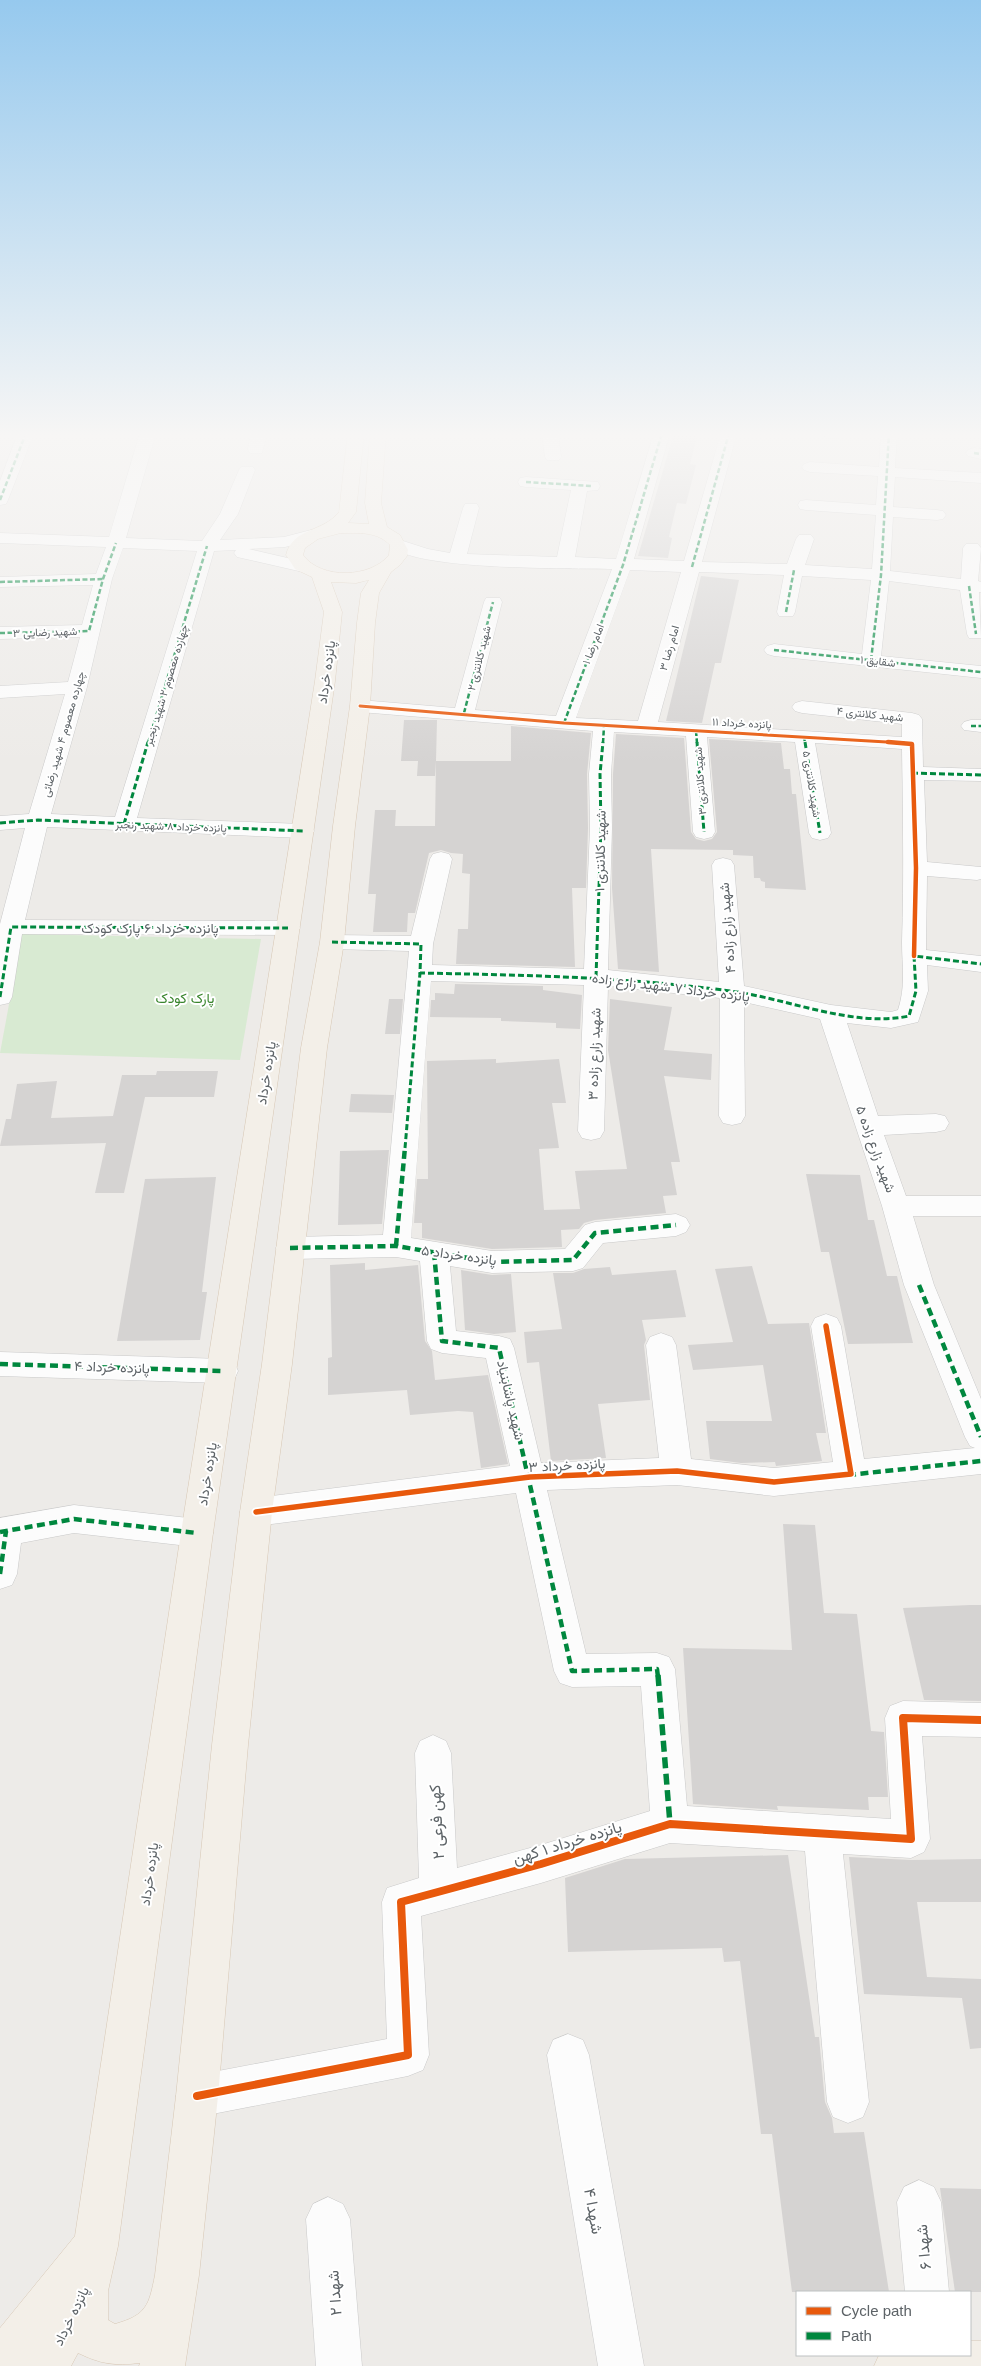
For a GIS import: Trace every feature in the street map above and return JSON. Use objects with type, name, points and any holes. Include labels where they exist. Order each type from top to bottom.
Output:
[{"type":"main road","name":"پانزده خرداد","points":[[162,2366],[177,2275],[197,2096],[230,1745],[256,1512],[277,1364],[314,1048],[332,942],[344,826],[360,706],[348,599],[296,561],[294,554],[296,547],[301,543]]},
{"type":"main road","name":"پانزده خرداد","points":[[47,2366],[91,2266],[197,1532],[303,831],[333,612],[348,599],[370,593],[386,568],[397,561],[401,553],[396,543]]},
{"type":"main road","points":[[311,571],[337,577],[356,577],[386,568]]},
{"type":"main road","points":[[91,2266],[84,2333],[114,2347],[148,2338],[169,2313],[177,2275]]},
{"type":"main road","points":[[0,2364],[91,2266]]},
{"type":"main road","points":[[921,2361],[981,2364]]},
{"type":"street","name":"چهارده معصوم ۴ شهید رضائی","points":[[0,997],[11,927],[38,820],[77,687],[103,579],[116,543]]},
{"type":"street","points":[[129,543],[208,546],[257,543]]},
{"type":"street","name":"چهارده معصوم ۲ شهید رنجبر","points":[[124,824],[210,543]]},
{"type":"street","points":[[402,543],[425,554],[457,559],[794,570],[881,575],[975,586]]},
{"type":"street","points":[[457,559],[462,543]]},
{"type":"street","points":[[565,562],[570,543]]},
{"type":"street","name":"امام رضا ۱","points":[[564,723],[629,543]]},
{"type":"street","name":"امام رضا ۳","points":[[646,728],[699,543]]},
{"type":"street","points":[[786,612],[794,570],[803,543]]},
{"type":"street","points":[[871,660],[881,575],[882,543]]},
{"type":"street","points":[[208,546],[311,571]]},
{"type":"street","points":[[972,548],[976,634]]},
{"type":"street","points":[[386,568],[457,559]]},
{"type":"street","points":[[0,582],[103,579]]},
{"type":"street","name":"شهید کلانتری ۲","points":[[464,713],[493,602]]},
{"type":"street","name":"شهید رضایی ۳","points":[[0,633],[89,631]]},
{"type":"street","name":"شقایق ۱","points":[[774,650],[981,672]]},
{"type":"street","points":[[0,692],[77,687]]},
{"type":"street","name":"پانزده خرداد ۱۱","points":[[360,706],[464,713],[604,726],[804,736],[912,744]]},
{"type":"street","name":"شهید کلانتری ۴","points":[[802,707],[912,719],[912,744]]},
{"type":"street","name":"شهید کلانتری ۱","points":[[596,977],[601,828],[600,774],[604,726]]},
{"type":"street","name":"شهید کلانتری ۳","points":[[696,731],[704,832]]},
{"type":"street","name":"شهید کلانتری ۵","points":[[804,736],[820,833]]},
{"type":"street","points":[[912,744],[916,868],[914,956],[981,964]]},
{"type":"street","points":[[912,773],[981,775]]},
{"type":"street","name":"پانزده خرداد ۸ شهید رنجبر","points":[[0,823],[38,820],[303,831]]},
{"type":"street","points":[[396,1246],[421,944],[441,859]]},
{"type":"street","name":"شهید زارع زاده ۴","points":[[723,865],[732,991],[732,1116]]},
{"type":"street","points":[[916,868],[977,873]]},
{"type":"street","name":"پانزده خرداد ۶ پارک کودک","points":[[11,927],[288,928]]},
{"type":"street","points":[[332,942],[421,944]]},
{"type":"street","name":"پانزده خرداد ۷ شهید زارع زاده","points":[[420,973],[596,977],[732,991],[831,1013],[891,1020],[909,1016],[916,990],[914,956]]},
{"type":"street","name":"شهید زارع زاده ۳","points":[[591,1131],[596,977]]},
{"type":"street","name":"شهید زارع زاده ۵","points":[[831,1013],[896,1206],[919,1285],[981,1437]]},
{"type":"street","points":[[868,1126],[936,1123]]},
{"type":"street","points":[[896,1206],[981,1206]]},
{"type":"street","name":"پانزده خرداد ۵","points":[[290,1248],[396,1246],[492,1262],[574,1260],[595,1233],[676,1225]]},
{"type":"street","name":"شهید پاشابنیاد","points":[[434,1252],[442,1341],[499,1348],[530,1477]]},
{"type":"street","points":[[826,1326],[851,1474]]},
{"type":"street","points":[[661,1344],[677,1471]]},
{"type":"street","name":"پانزده خرداد ۴","points":[[0,1364],[223,1370]]},
{"type":"street","name":"پانزده خرداد ۳","points":[[256,1512],[530,1477],[677,1471],[774,1482],[981,1461]]},
{"type":"street","points":[[530,1477],[572,1671],[657,1669],[670,1824]]},
{"type":"street","points":[[0,1574],[3,1531],[74,1519],[197,1532]]},
{"type":"street","name":"پانزده خرداد ۱ کهن","points":[[197,2096],[408,2055],[401,1902],[541,1864],[670,1824],[911,1838],[903,1718],[981,1720]]},
{"type":"street","name":"کهن فرعی ۲","points":[[432,1752],[440,1891]]},
{"type":"street","points":[[822,1833],[848,2102]]},
{"type":"street","name":"شهدا ۴","points":[[568,2055],[621,2366]]},
{"type":"street","name":"شهدا ۶","points":[[919,2202],[927,2291]]},
{"type":"street","name":"شهدا ۲","points":[[328,2219],[339,2366]]},
{"type":"green space","name":"پارک کودک","points":[[22,934],[261,939],[240,1060],[0,1053]]},
{"type":"building","points":[[642,543],[671,543],[668,558],[638,556]]},
{"type":"building","points":[[701,576],[739,580],[721,663],[715,663],[702,723],[666,721]]},
{"type":"building","points":[[404,720],[437,720],[435,776],[417,776],[418,761],[401,761]]},
{"type":"building","points":[[511,726],[591,733],[587,774],[586,888],[572,888],[575,967],[456,964],[458,929],[468,929],[470,874],[462,873],[463,854],[441,850],[429,853],[415,913],[408,913],[407,932],[373,932],[376,894],[368,894],[375,810],[396,810],[395,826],[435,826],[436,761],[511,761]]},
{"type":"building","points":[[616,734],[684,738],[691,832],[696,839],[704,841],[712,839],[717,832],[709,739],[781,743],[784,769],[790,769],[792,794],[796,794],[806,890],[765,888],[765,882],[761,881],[760,878],[754,878],[753,856],[733,855],[733,850],[651,849],[659,972],[618,969],[612,888],[613,774]]},
{"type":"building","points":[[455,984],[543,986],[543,990],[582,995],[580,1029],[556,1028],[556,1023],[501,1021],[501,1018],[430,1017],[431,1000],[435,1000],[435,993],[454,994]]},
{"type":"building","points":[[389,999],[403,999],[400,1034],[385,1034]]},
{"type":"building","points":[[610,999],[672,1007],[664,1050],[712,1054],[711,1080],[664,1076],[680,1162],[671,1162],[677,1195],[663,1196],[666,1213],[595,1220],[584,1223],[579,1229],[561,1230],[562,1247],[492,1249],[422,1238],[422,1223],[414,1223],[417,1179],[428,1179],[427,1061],[496,1059],[496,1063],[559,1059],[566,1103],[552,1103],[559,1148],[539,1149],[544,1210],[580,1209],[575,1171],[627,1169],[608,1050]]},
{"type":"building","points":[[157,1071],[218,1071],[214,1097],[145,1097],[124,1193],[95,1193],[106,1143],[0,1146],[6,1119],[11,1119],[17,1084],[57,1081],[51,1118],[113,1116],[122,1075],[156,1075]]},
{"type":"building","points":[[351,1094],[394,1095],[392,1113],[349,1112]]},
{"type":"building","points":[[389,1150],[382,1224],[338,1225],[340,1151]]},
{"type":"building","points":[[806,1174],[860,1175],[868,1220],[874,1220],[887,1276],[897,1276],[913,1343],[848,1344],[829,1252],[821,1252]]},
{"type":"building","points":[[216,1177],[202,1292],[207,1292],[200,1340],[117,1341],[145,1179]]},
{"type":"building","points":[[365,1263],[365,1270],[418,1265],[425,1341],[432,1351],[435,1380],[488,1375],[508,1464],[481,1468],[473,1412],[458,1411],[410,1415],[407,1390],[328,1395],[328,1358],[332,1357],[330,1265]]},
{"type":"building","points":[[752,1266],[768,1324],[809,1323],[826,1433],[816,1433],[822,1461],[776,1466],[775,1462],[741,1463],[710,1459],[706,1421],[772,1421],[763,1365],[693,1370],[688,1345],[733,1342],[715,1269]]},
{"type":"building","points":[[610,1267],[612,1275],[676,1270],[686,1317],[642,1320],[646,1340],[644,1345],[650,1400],[598,1404],[606,1458],[551,1461],[539,1362],[527,1363],[524,1332],[562,1329],[553,1273],[573,1273],[584,1269]]},
{"type":"building","points":[[461,1270],[492,1275],[511,1274],[516,1332],[494,1334],[465,1330]]},
{"type":"building","points":[[783,1524],[815,1525],[824,1613],[857,1614],[871,1731],[884,1732],[888,1797],[868,1797],[869,1810],[777,1806],[778,1810],[693,1804],[683,1648],[792,1650]]},
{"type":"building","points":[[981,1605],[981,1701],[924,1700],[903,1608]]},
{"type":"building","points":[[788,1855],[815,2037],[819,2037],[825,2102],[832,2118],[834,2133],[864,2132],[889,2291],[792,2292],[772,2134],[761,2134],[740,1961],[724,1962],[722,1948],[568,1952],[565,1878],[625,1859]]},
{"type":"building","points":[[849,1857],[911,1860],[981,1859],[981,1902],[917,1902],[927,1977],[981,1979],[981,2048],[970,2049],[962,1998],[864,1994]]},
{"type":"building","points":[[940,2188],[981,2189],[981,2292],[955,2291]]},
{"type":"marked path","points":[[0,633],[89,631],[103,579],[116,543]]},
{"type":"marked path","points":[[564,723],[629,543]]},
{"type":"marked path","points":[[692,567],[699,543]]},
{"type":"marked path","points":[[871,660],[883,543]]},
{"type":"marked path","points":[[124,824],[207,546]]},
{"type":"marked path","points":[[786,612],[794,570]]},
{"type":"marked path","points":[[0,582],[103,579]]},
{"type":"marked path","points":[[969,586],[976,634]]},
{"type":"marked path","points":[[464,713],[493,602]]},
{"type":"marked path","points":[[774,650],[981,672]]},
{"type":"marked path","points":[[596,977],[601,828],[600,774],[604,726]]},
{"type":"marked path","points":[[971,726],[981,726]]},
{"type":"marked path","points":[[696,731],[704,832]]},
{"type":"marked path","points":[[804,736],[820,833]]},
{"type":"marked path","points":[[912,773],[981,775]]},
{"type":"marked path","points":[[0,823],[38,820],[303,831]]},
{"type":"marked path","points":[[0,997],[11,927],[288,928]]},
{"type":"marked path","points":[[332,942],[421,944],[420,973],[596,977],[732,991],[831,1013],[891,1020],[909,1016],[916,991],[914,956],[981,964]]},
{"type":"marked path","points":[[396,1246],[420,973]]},
{"type":"marked path","points":[[290,1248],[396,1246],[492,1262],[573,1260],[595,1233],[676,1225]]},
{"type":"marked path","points":[[434,1252],[442,1341],[499,1348],[572,1671],[657,1669],[670,1824]]},
{"type":"marked path","points":[[919,1285],[981,1437]]},
{"type":"marked path","points":[[0,1364],[223,1371]]},
{"type":"marked path","points":[[848,1475],[981,1461]]},
{"type":"marked path","points":[[0,1532],[74,1519],[197,1533]]},
{"type":"marked path","points":[[0,1574],[6,1531]]},
{"type":"cycle path","points":[[360,706],[564,723],[912,744],[916,868],[914,956]]},
{"type":"cycle path","points":[[256,1512],[530,1477],[677,1471],[774,1482],[851,1474],[826,1326]]},
{"type":"cycle path","points":[[197,2096],[408,2055],[401,1902],[541,1864],[670,1824],[911,1839],[903,1718],[981,1720]]}]
